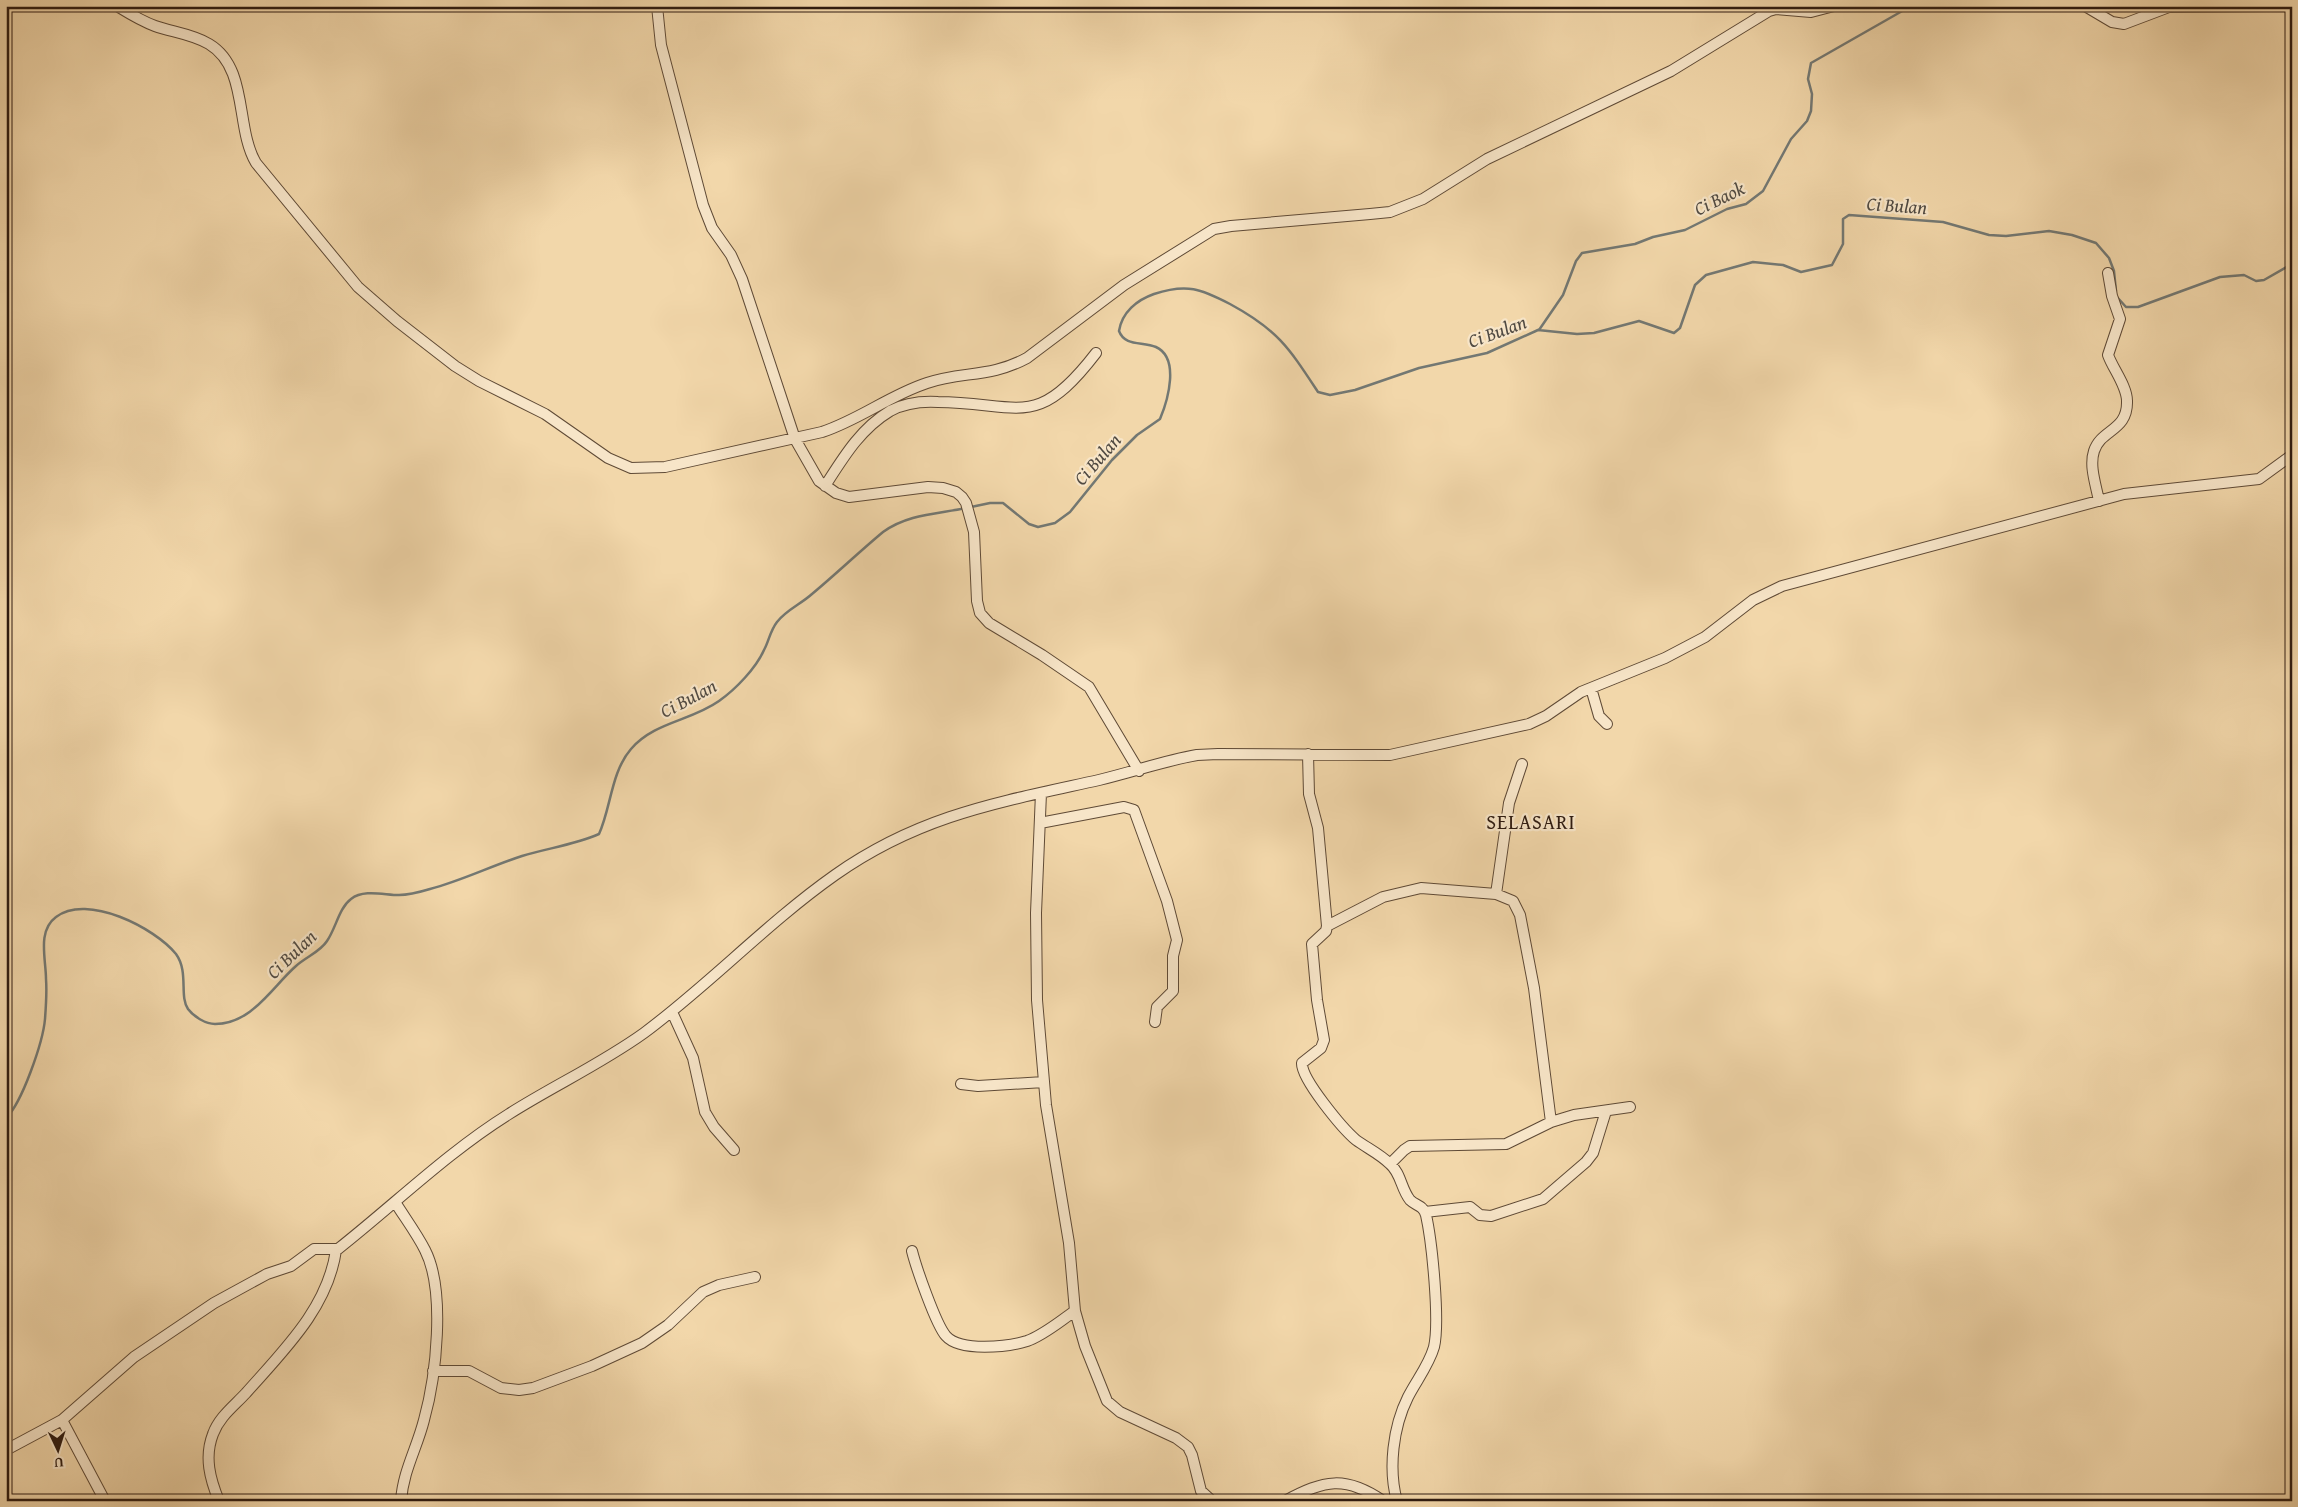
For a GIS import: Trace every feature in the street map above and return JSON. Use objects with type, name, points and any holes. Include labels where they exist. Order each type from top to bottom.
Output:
[{"type":"street","points":[[117,6],[144,22],[203,41],[222,55],[234,82],[246,144],[256,163],[358,287],[426,345],[467,374],[545,414],[608,458],[630,468],[665,468],[795,439],[838,426],[927,382],[985,374],[1015,364],[1027,358],[1124,285],[1193,240],[1214,229],[1390,212],[1407,206],[1495,155],[1671,71],[1776,8],[1811,12],[1834,6]]},
{"type":"street","points":[[657,6],[661,45],[703,205],[712,228],[731,255],[742,279],[795,439],[810,468],[825,486],[840,496],[849,497],[928,487],[956,492],[966,503],[974,532],[977,601],[980,613],[999,630],[1042,655],[1089,687],[1139,771]]},
{"type":"street","points":[[2084,6],[2112,22],[2124,24],[2169,7],[2268,6]]},
{"type":"street","points":[[2098,501],[2092,461],[2094,451],[2098,443],[2122,422],[2127,404],[2125,394],[2108,355],[2120,319],[2112,296],[2108,273]]},
{"type":"street","points":[[825,486],[861,434],[889,412],[905,404],[924,401],[959,402],[1012,409],[1035,406],[1063,391],[1096,353]]},
{"type":"street","points":[[219,1501],[208,1467],[213,1434],[224,1415],[309,1318],[321,1296],[336,1250],[457,1151],[509,1114],[612,1054],[672,1012],[787,912],[860,858],[904,834],[950,816],[1139,771],[1187,757],[1208,754],[1382,756],[1427,748],[1529,724],[1546,716],[1574,696],[1665,658],[1705,637],[1753,600],[1782,586],[2098,501],[2143,491],[2212,485],[2259,478],[2292,455]]},
{"type":"street","points":[[1591,688],[1599,716],[1607,724]]},
{"type":"street","points":[[1308,754],[1309,794],[1318,828],[1327,926],[1326,931],[1312,944],[1317,1000],[1324,1040],[1321,1048],[1306,1059],[1302,1068],[1308,1080],[1347,1131],[1390,1164],[1410,1200],[1422,1207],[1425,1212],[1430,1236],[1436,1336],[1429,1359],[1408,1395],[1400,1418],[1392,1472],[1397,1501]]},
{"type":"street","points":[[1496,894],[1509,803],[1522,764]]},
{"type":"street","points":[[1041,793],[1036,972],[1044,1082],[1073,1273],[1075,1311],[1085,1346],[1107,1401],[1120,1412],[1176,1438],[1188,1446],[1201,1491],[1212,1501]]},
{"type":"street","points":[[1040,823],[1124,807],[1134,810],[1167,901],[1177,940],[1172,956],[1175,984],[1173,991],[1157,1007],[1155,1022]]},
{"type":"street","points":[[1327,926],[1383,897],[1404,890],[1436,888],[1496,894],[1512,901],[1520,915],[1534,988],[1550,1122]]},
{"type":"street","points":[[672,1012],[693,1058],[705,1112],[714,1127],[734,1150]]},
{"type":"street","points":[[961,1084],[978,1086],[1044,1082]]},
{"type":"street","points":[[1390,1164],[1410,1146],[1420,1144],[1473,1146],[1506,1144],[1550,1122],[1574,1115],[1630,1107]]},
{"type":"street","points":[[1425,1212],[1467,1206],[1480,1215],[1492,1216],[1543,1199],[1586,1162],[1593,1153],[1606,1111]]},
{"type":"street","points":[[395,1202],[426,1251],[436,1281],[438,1311],[425,1418],[407,1465],[402,1501]]},
{"type":"street","points":[[6,1450],[62,1420],[134,1357],[214,1303],[267,1274],[292,1266],[314,1249],[336,1250]]},
{"type":"street","points":[[912,1251],[942,1331],[951,1341],[987,1347],[1027,1341],[1075,1311]]},
{"type":"street","points":[[432,1371],[469,1371],[501,1388],[519,1390],[533,1388],[592,1366],[642,1343],[668,1325],[703,1292],[718,1285],[755,1277]]},
{"type":"street","points":[[62,1420],[105,1501]]},
{"type":"street","points":[[1285,1501],[1306,1490],[1326,1484],[1348,1483],[1366,1489],[1383,1501]]},
{"type":"waterway","name":"Ci Baok","points":[[1539,330],[1563,295],[1576,261],[1582,253],[1635,244],[1653,237],[1685,230],[1727,209],[1746,204],[1763,191],[1791,139],[1807,121],[1811,111],[1812,94],[1808,79],[1811,63],[1911,6]]},
{"type":"waterway","name":"Ci Bulan","points":[[971,507],[990,503],[1003,503],[1029,524],[1038,527],[1055,523],[1070,512],[1112,460],[1137,435],[1160,419],[1169,391],[1170,370],[1168,360],[1163,352],[1156,347],[1130,342],[1119,331],[1123,318],[1136,303],[1154,294],[1176,289],[1185,288],[1202,291],[1246,313],[1281,341],[1299,363],[1318,392],[1330,395],[1355,390],[1419,368],[1487,353],[1538,330],[1577,334],[1594,333],[1639,321],[1674,333],[1680,328],[1695,285],[1706,275],[1753,262],[1783,265],[1801,272],[1832,265],[1843,244],[1843,219],[1849,215],[1943,222],[1989,235],[2006,236],[2049,231],[2072,235],[2096,243],[2109,258],[2114,271],[2116,291]]},
{"type":"waterway","name":"Ci Bulan","points":[[2117,297],[2126,307],[2138,307],[2220,277],[2244,275],[2256,281],[2264,280],[2292,264]]},
{"type":"waterway","name":"Ci Bulan","points":[[6,1118],[25,1086],[40,1042],[45,1019],[46,999],[44,937],[50,923],[56,917],[69,911],[85,909],[102,911],[137,925],[153,934],[176,954],[182,968],[185,1004],[193,1015],[200,1020],[212,1024],[240,1018],[260,1003],[296,966],[324,945],[343,908],[356,896],[368,893],[399,895],[418,892],[453,882],[522,856],[580,841],[599,834],[619,768],[624,758],[640,740],[662,727],[708,708],[732,690],[756,664],[777,622],[883,532],[913,518],[966,508]]},
{"type":"district","name":"SELASARI","points":[[1531,822]]}]
